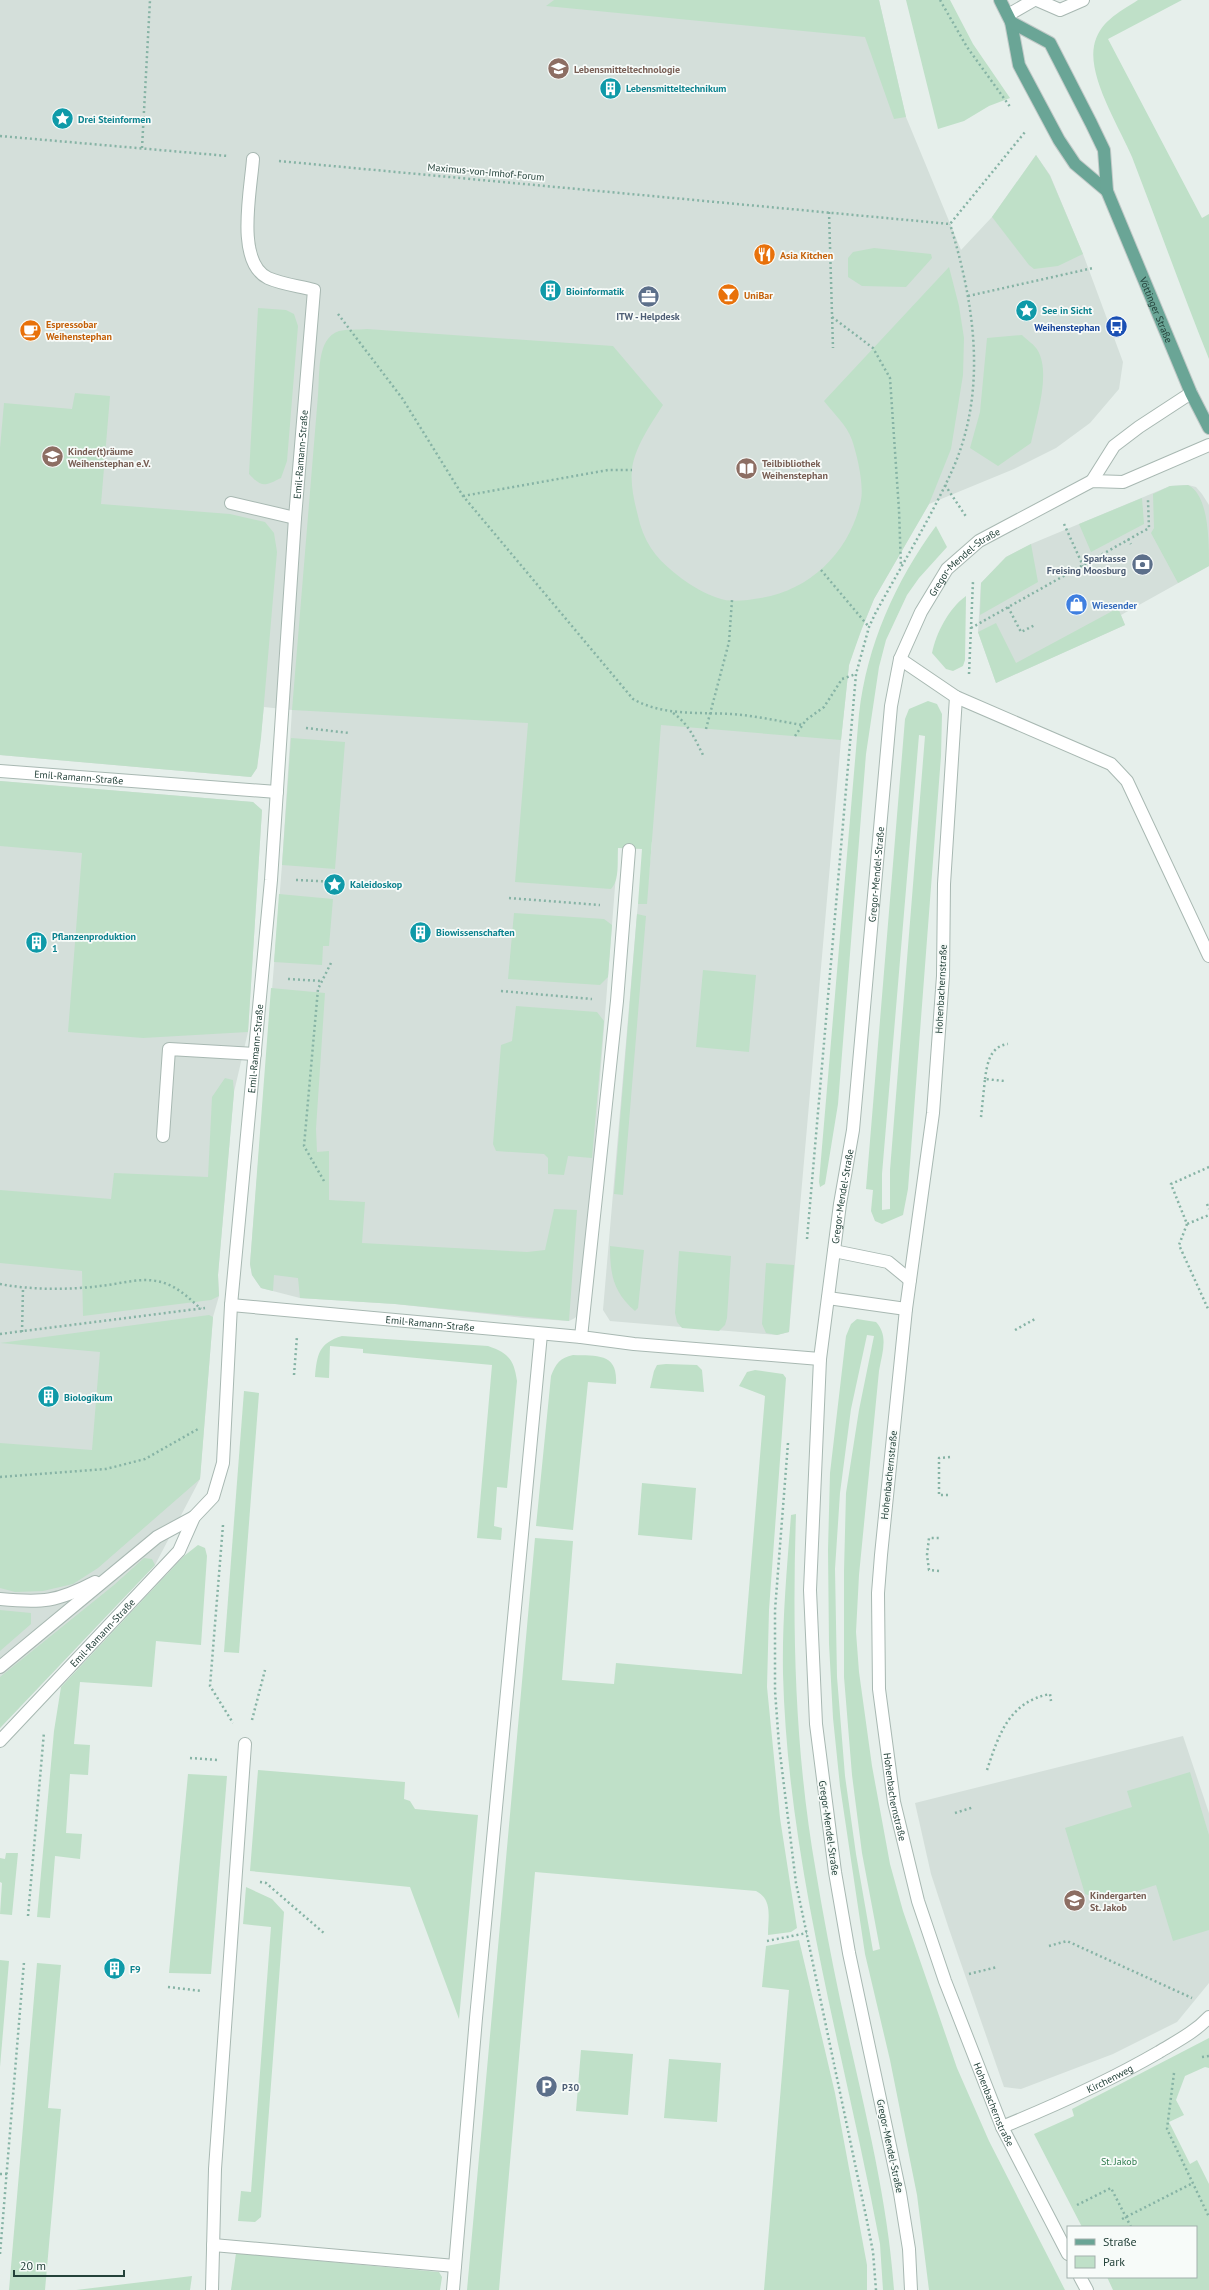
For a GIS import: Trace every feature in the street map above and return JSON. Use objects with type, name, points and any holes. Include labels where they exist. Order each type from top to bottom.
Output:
[{"type":"main road","name":"Vöttinger Straße","points":[[1000,0],[1009,19],[1019,65],[1059,140],[1075,164],[1107,191]]},
{"type":"main road","name":"Vöttinger Straße","points":[[1009,19],[1050,43],[1104,150],[1107,191],[1191,393],[1209,428]]},
{"type":"street","points":[[1009,19],[1035,0],[1060,10],[1083,0]]},
{"type":"street","name":"Emil-Ramann-Straße","points":[[0,1667],[157,1537],[194,1517],[213,1497],[222,1463],[231,1305],[271,880],[295,518],[314,290],[268,278],[254,265],[247,237],[253,159]]},
{"type":"street","name":"Gregor-Mendel-Straße","points":[[912,2290],[900,2193],[849,1953],[838,1887],[816,1724],[810,1590],[820,1360],[834,1251],[853,1130],[891,706],[900,659],[921,612],[946,569],[979,542],[1092,481],[1114,446],[1139,427],[1191,393]]},
{"type":"street","points":[[1092,481],[1124,482],[1209,445]]},
{"type":"street","points":[[231,503],[295,518]]},
{"type":"street","points":[[900,659],[956,697],[1058,740],[1111,764],[1118,770],[1127,781],[1209,956]]},
{"type":"street","name":"Hohenbachernstraße","points":[[956,697],[944,884],[943,976],[933,1113],[906,1309],[880,1555],[878,1593],[878,1689],[894,1802],[918,1901],[945,1981],[1002,2127],[1067,2252]]},
{"type":"street","name":"Emil-Ramann-Straße","points":[[0,771],[277,792]]},
{"type":"street","points":[[629,850],[617,1001],[581,1337],[634,1344],[820,1360]]},
{"type":"street","points":[[163,1136],[169,1049],[255,1054]]},
{"type":"street","points":[[834,1251],[877,1258],[888,1262],[910,1280]]},
{"type":"street","points":[[828,1298],[906,1309]]},
{"type":"street","name":"Emil-Ramann-Straße","points":[[231,1305],[581,1337]]},
{"type":"street","points":[[453,2290],[476,2018],[541,1334]]},
{"type":"street","name":"Emil-Ramann-Straße","points":[[0,1741],[179,1551],[194,1517]]},
{"type":"street","name":"Emil-Ramann-Straße","points":[[0,1600],[45,1601],[73,1593],[120,1568]]},
{"type":"street","points":[[212,2290],[214,2169],[245,1744]]},
{"type":"street","name":"Kirchenweg","points":[[1002,2127],[1063,2102],[1147,2058],[1199,2028],[1209,2017]]},
{"type":"street","points":[[213,2245],[455,2266]]},
{"type":"street","points":[[1081,2278],[1087,2290]]},
{"type":"path","points":[[142,148],[150,0]]},
{"type":"path","points":[[940,0],[967,47],[1005,100]]},
{"type":"path","points":[[795,736],[802,725],[824,707],[842,679],[856,674],[869,628],[952,472],[966,429],[974,381],[972,314],[962,260],[950,224],[1026,131]]},
{"type":"path","name":"Maximus-von-Imhof-Forum","points":[[0,136],[950,224]]},
{"type":"path","points":[[829,212],[833,348]]},
{"type":"path","points":[[968,296],[1093,268]]},
{"type":"path","points":[[333,308],[402,398],[463,496],[633,699],[641,704],[673,713],[711,713],[749,716],[802,725]]},
{"type":"path","points":[[832,316],[873,348],[890,378],[899,510],[901,567]]},
{"type":"path","points":[[463,496],[608,470],[632,470]]},
{"type":"path","points":[[945,484],[969,521]]},
{"type":"path","points":[[971,628],[1149,528],[1147,496]]},
{"type":"path","points":[[1064,524],[1085,570]]},
{"type":"path","points":[[1128,539],[1131,544]]},
{"type":"path","points":[[821,570],[869,628]]},
{"type":"path","points":[[969,680],[973,581]]},
{"type":"path","points":[[706,729],[729,642],[732,600]]},
{"type":"path","points":[[1008,607],[1021,632],[1034,625]]},
{"type":"path","points":[[673,713],[680,718],[692,732],[704,755]]},
{"type":"path","points":[[282,725],[349,733]]},
{"type":"path","points":[[271,880],[338,882]]},
{"type":"path","points":[[509,898],[625,907]]},
{"type":"path","points":[[324,1181],[304,1146],[318,989],[331,963]]},
{"type":"path","points":[[262,976],[322,982]]},
{"type":"path","points":[[501,991],[617,1001]]},
{"type":"path","points":[[980,1117],[986,1068],[992,1052],[1001,1045],[1008,1044]]},
{"type":"path","points":[[984,1079],[1005,1081]]},
{"type":"path","points":[[1188,1224],[1171,1184],[1209,1167]]},
{"type":"path","points":[[1207,1204],[1209,1209]]},
{"type":"path","points":[[1209,1215],[1188,1224],[1179,1245],[1209,1311]]},
{"type":"path","points":[[0,1284],[23,1288],[99,1287],[132,1280],[150,1281],[165,1283],[180,1290],[201,1309]]},
{"type":"path","points":[[22,1332],[23,1288]]},
{"type":"path","points":[[0,1334],[181,1311]]},
{"type":"path","points":[[294,1375],[299,1311]]},
{"type":"path","points":[[1015,1330],[1036,1319]]},
{"type":"path","points":[[0,1477],[106,1469],[145,1459],[204,1425]]},
{"type":"path","points":[[950,1458],[939,1458],[938,1470],[939,1495],[950,1495]]},
{"type":"path","points":[[213,1497],[224,1518],[210,1686],[245,1744]]},
{"type":"path","points":[[939,1538],[930,1538],[927,1555],[929,1570],[939,1571]]},
{"type":"path","points":[[245,1744],[265,1670]]},
{"type":"path","points":[[28,1916],[48,1690]]},
{"type":"path","points":[[987,1770],[999,1733],[1013,1713],[1035,1697],[1050,1694],[1051,1701]]},
{"type":"path","points":[[190,1758],[224,1761]]},
{"type":"path","points":[[955,1813],[974,1807]]},
{"type":"path","points":[[236,1875],[266,1883],[325,1934]]},
{"type":"path","points":[[767,1940],[807,1933]]},
{"type":"path","points":[[1049,1946],[1067,1941],[1197,2000]]},
{"type":"path","points":[[0,2254],[24,1962]]},
{"type":"path","points":[[168,1987],[210,1992]]},
{"type":"path","points":[[1197,2060],[1209,2056]]},
{"type":"path","points":[[1180,2070],[1174,2073],[1167,2129],[1209,2217]]},
{"type":"path","points":[[0,2174],[7,2174]]},
{"type":"path","points":[[1122,2219],[1193,2183]]},
{"type":"path","points":[[1077,2205],[1112,2188],[1130,2226]]},
{"type":"shaded area","points":[[0,0],[879,0],[906,117],[961,250],[992,217],[1036,155],[1050,175],[1083,254],[1123,362],[1119,389],[1090,423],[1056,448],[1014,469],[929,504],[874,599],[855,646],[849,665],[841,740],[789,1332],[777,1335],[610,1321],[603,1310],[638,904],[646,904],[652,842],[618,848],[582,1310],[575,1318],[569,1321],[523,1318],[395,1304],[300,1298],[261,1288],[252,1275],[250,1264],[282,865],[292,710],[264,707],[257,768],[251,777],[0,755]]},
{"type":"shaded area","points":[[1188,485],[1196,487],[1209,505],[1209,566],[1121,615],[1125,625],[996,683],[978,632],[981,583],[1006,557],[1031,544],[1170,486]]},
{"type":"shaded area","points":[[0,781],[253,802],[262,810],[248,1032],[234,1092],[218,1275],[219,1296],[213,1317],[200,1479],[155,1565],[0,1728]]},
{"type":"shaded area","name":"Kindergarten St. Jakob","points":[[1183,1736],[1209,1813],[1209,1983],[1177,2022],[1113,2054],[1021,2089],[1004,2087],[931,1874],[915,1803]]},
{"type":"green space","points":[[554,0],[879,0],[906,117],[894,119],[865,37],[546,6]]},
{"type":"green space","points":[[906,0],[950,0],[973,44],[1010,98],[989,106],[964,121],[938,129]]},
{"type":"green space","points":[[1138,0],[1182,0],[1108,39],[1202,218],[1209,214],[1209,359],[1132,157],[1100,88],[1093,59],[1094,46],[1100,31],[1105,24],[1123,9]]},
{"type":"green space","points":[[1036,155],[1050,176],[1083,254],[1058,266],[1034,269],[1029,265],[992,217]]},
{"type":"green space","points":[[874,248],[931,254],[932,258],[906,287],[862,286],[848,277],[848,258],[853,252]]},
{"type":"green space","points":[[949,267],[959,306],[964,338],[963,375],[951,449],[929,504],[874,599],[862,628],[849,665],[841,740],[661,725],[647,904],[638,904],[642,849],[618,848],[618,870],[616,880],[611,889],[515,882],[528,723],[292,710],[319,368],[326,341],[332,335],[342,330],[367,329],[613,346],[663,405],[648,428],[633,462],[632,483],[635,504],[643,533],[651,548],[661,561],[694,587],[722,599],[731,601],[745,600],[774,595],[809,579],[824,567],[837,553],[847,537],[861,500],[862,486],[860,470],[850,435],[824,401]]},
{"type":"green space","points":[[258,308],[286,310],[294,314],[298,326],[287,461],[281,478],[267,484],[257,482],[249,474]]},
{"type":"green space","points":[[1022,335],[1037,349],[1042,361],[1043,384],[1039,409],[1031,443],[998,466],[970,448],[980,412],[987,338]]},
{"type":"green space","points":[[75,393],[110,396],[101,504],[230,514],[265,522],[274,533],[277,552],[261,738],[257,768],[251,777],[0,755],[0,448],[4,403],[72,409]]},
{"type":"green space","points":[[1188,485],[1195,490],[1204,508],[1208,532],[1209,566],[1178,583],[1151,533],[1154,528],[1153,494],[1170,486]]},
{"type":"green space","points":[[1142,498],[1144,524],[1091,552],[1079,524]]},
{"type":"green space","points":[[936,526],[947,547],[919,578],[907,595],[886,640],[879,667],[866,754],[838,1104],[825,1184],[820,1187],[819,1182],[859,714],[863,688],[876,639],[885,615],[908,569]]},
{"type":"green space","points":[[1031,544],[1038,582],[980,615],[981,583],[1006,557]]},
{"type":"green space","points":[[966,596],[965,660],[963,666],[953,671],[946,669],[932,653],[940,629],[944,622],[954,607]]},
{"type":"green space","points":[[1118,608],[1125,625],[996,683],[978,632],[996,623],[1016,663]]},
{"type":"green space","points":[[928,701],[937,704],[942,714],[941,756],[908,1189],[903,1215],[882,1224],[875,1221],[871,1211],[873,1190],[866,1189],[905,719],[909,709]],"holes":[[[919,735],[925,736],[890,1170],[890,1209],[882,1210],[882,1174]]]},
{"type":"green space","points":[[291,738],[345,742],[335,869],[282,865]]},
{"type":"green space","points":[[0,781],[253,802],[262,810],[248,1032],[143,1038],[68,1032],[82,853],[0,846]]},
{"type":"green space","points":[[279,894],[333,899],[329,946],[323,946],[322,965],[274,962]]},
{"type":"green space","points":[[514,913],[604,919],[612,925],[608,977],[600,985],[508,979]]},
{"type":"green space","points":[[637,914],[646,916],[623,1195],[614,1194]]},
{"type":"green space","points":[[703,970],[756,975],[749,1052],[696,1047]]},
{"type":"green space","points":[[271,988],[325,993],[316,1129],[317,1152],[329,1151],[329,1200],[365,1202],[362,1243],[527,1252],[545,1250],[554,1209],[577,1210],[569,1321],[395,1304],[300,1298],[298,1278],[274,1275],[273,1291],[261,1288],[252,1275],[250,1264]]},
{"type":"green space","points":[[516,1006],[597,1012],[604,1021],[592,1158],[568,1156],[564,1175],[548,1174],[548,1158],[544,1154],[496,1151],[493,1144],[501,1045],[512,1041]]},
{"type":"green space","points":[[225,1078],[233,1080],[234,1092],[218,1275],[219,1296],[211,1300],[83,1316],[82,1271],[0,1263],[0,1190],[111,1199],[114,1173],[208,1177],[212,1097]]},
{"type":"green space","points":[[610,1246],[644,1250],[638,1308],[635,1311],[622,1297],[614,1282]]},
{"type":"green space","points":[[679,1251],[731,1256],[727,1318],[725,1325],[719,1331],[682,1328],[677,1322],[675,1313]]},
{"type":"green space","points":[[766,1263],[794,1265],[789,1332],[777,1335],[766,1333],[762,1324]]},
{"type":"green space","points":[[209,1315],[213,1317],[200,1479],[98,1568],[73,1584],[43,1591],[15,1592],[0,1588],[0,1443],[92,1450],[100,1352],[0,1343]]},
{"type":"green space","points":[[857,1319],[876,1322],[880,1327],[884,1345],[879,1371],[859,1575],[856,1632],[859,1672],[872,1766],[890,1864],[903,1911],[957,2068],[989,2141],[1065,2290],[929,2290],[917,2195],[890,2060],[865,1954],[840,1786],[833,1718],[829,1644],[828,1550],[830,1473],[846,1336],[851,1324]],"holes":[[[867,1335],[874,1336],[859,1410],[846,1493],[844,1571],[844,1677],[852,1775],[862,1853],[880,1949],[873,1951],[856,1854],[845,1776],[837,1677],[835,1569],[840,1493],[851,1409]]]},
{"type":"green space","points":[[342,1336],[488,1346],[501,1351],[509,1358],[514,1367],[517,1381],[507,1488],[497,1487],[494,1526],[502,1528],[501,1540],[477,1538],[492,1365],[363,1353],[363,1349],[330,1346],[329,1378],[315,1377],[318,1356],[321,1350],[328,1342]]},
{"type":"green space","points":[[573,1355],[598,1356],[610,1361],[616,1374],[616,1384],[588,1382],[573,1530],[536,1526],[551,1376],[559,1362]]},
{"type":"green space","points":[[657,1365],[697,1365],[702,1370],[704,1392],[650,1388]]},
{"type":"green space","points":[[755,1370],[783,1374],[786,1378],[769,1610],[767,1687],[780,1818],[797,1928],[791,1932],[768,1935],[769,1916],[767,1904],[765,1899],[756,1891],[535,1872],[499,2290],[467,2290],[535,1538],[573,1541],[562,1680],[614,1684],[616,1663],[742,1674],[765,1396],[739,1386],[747,1372]]},
{"type":"green space","points":[[244,1391],[259,1393],[239,1653],[224,1652]]},
{"type":"green space","points":[[642,1483],[696,1488],[692,1540],[638,1535]]},
{"type":"green space","points":[[796,1514],[794,1603],[795,1648],[799,1738],[803,1783],[821,1904],[833,1967],[872,2144],[886,2216],[894,2290],[883,2290],[880,2244],[820,1960],[795,1818],[787,1746],[783,1674],[783,1634],[791,1515]]},
{"type":"green space","points":[[198,1545],[205,1548],[207,1556],[201,1645],[156,1641],[152,1687],[80,1682],[74,1744],[90,1745],[88,1775],[70,1774],[66,1833],[82,1834],[80,1859],[55,1856],[50,1918],[37,1917],[54,1731],[61,1687],[184,1556]]},
{"type":"green space","points":[[144,1558],[152,1559],[155,1565],[0,1728],[0,1677],[114,1585]]},
{"type":"green space","points":[[0,1610],[31,1613],[31,1624],[0,1651]]},
{"type":"green space","points":[[258,1770],[405,1782],[404,1799],[410,1801],[415,1809],[478,1815],[459,2019],[410,1887],[250,1871]]},
{"type":"green space","points":[[1190,1772],[1209,1835],[1209,1930],[1173,1941],[1156,1885],[1106,1901],[1085,1894],[1065,1828],[1132,1807],[1127,1791]]},
{"type":"green space","points":[[188,1774],[227,1776],[211,1974],[169,1973]]},
{"type":"green space","points":[[6,1853],[18,1853],[12,1915],[0,1914],[2,1883],[0,1882],[0,1858],[5,1859]]},
{"type":"green space","points":[[246,1887],[272,1899],[284,1912],[261,2217],[255,2222],[238,2221],[241,2191],[251,2192],[271,1927],[243,1924]]},
{"type":"green space","points":[[799,1940],[835,2093],[867,2265],[867,2290],[764,2290],[789,1990],[762,1987],[766,1946]]},
{"type":"green space","points":[[0,1960],[9,1961],[0,2067]]},
{"type":"green space","points":[[37,1963],[61,1965],[48,2108],[61,2109],[45,2290],[9,2290]]},
{"type":"green space","name":"St. Jakob","points":[[1209,2038],[1209,2068],[1205,2067],[1185,2076],[1176,2100],[1184,2115],[1169,2122],[1190,2164],[1197,2160],[1209,2184],[1209,2290],[1113,2290],[1107,2278],[1197,2278],[1197,2226],[1081,2226],[1034,2134],[1074,2116],[1072,2109]]},
{"type":"green space","points":[[581,2050],[633,2054],[628,2115],[576,2111]]},
{"type":"green space","points":[[669,2059],[721,2063],[717,2122],[664,2118]]},
{"type":"green space","points":[[236,2253],[439,2272],[442,2277],[440,2290],[231,2290]]},
{"type":"green space","points":[[192,2276],[190,2290],[76,2290]]},
{"type":"place","name":"Lebensmitteltechnologie","points":[[558,69]]},
{"type":"place","name":"Lebensmitteltechnikum","points":[[611,88]]},
{"type":"place","name":"Drei Steinformen","points":[[63,119]]},
{"type":"place","name":"Asia Kitchen","points":[[764,255]]},
{"type":"place","name":"Bioinformatik","points":[[551,291]]},
{"type":"place","name":"UniBar","points":[[729,295]]},
{"type":"place","name":"ITW - Helpdesk","points":[[648,296]]},
{"type":"place","name":"See in Sicht","points":[[1027,310]]},
{"type":"place","name":"Weihenstephan","points":[[1116,327]]},
{"type":"place","name":"Espressobar Weihenstephan","points":[[30,330]]},
{"type":"place","name":"Kinder(t)räume Weihenstephan e.V.","points":[[52,457]]},
{"type":"place","name":"Teilbibliothek Weihenstephan","points":[[746,469]]},
{"type":"place","name":"Sparkasse Freising Moosburg","points":[[1142,564]]},
{"type":"place","name":"Wiesender","points":[[1076,605]]},
{"type":"place","name":"Kaleidoskop","points":[[335,884]]},
{"type":"place","name":"Biowissenschaften","points":[[420,932]]},
{"type":"place","name":"Pflanzenproduktion 1","points":[[37,942]]},
{"type":"place","name":"Biologikum","points":[[48,1397]]},
{"type":"place","name":"Kindergarten St. Jakob","points":[[1074,1901]]},
{"type":"place","name":"F9","points":[[115,1969]]},
{"type":"place","name":"P30","points":[[547,2087]]}]
